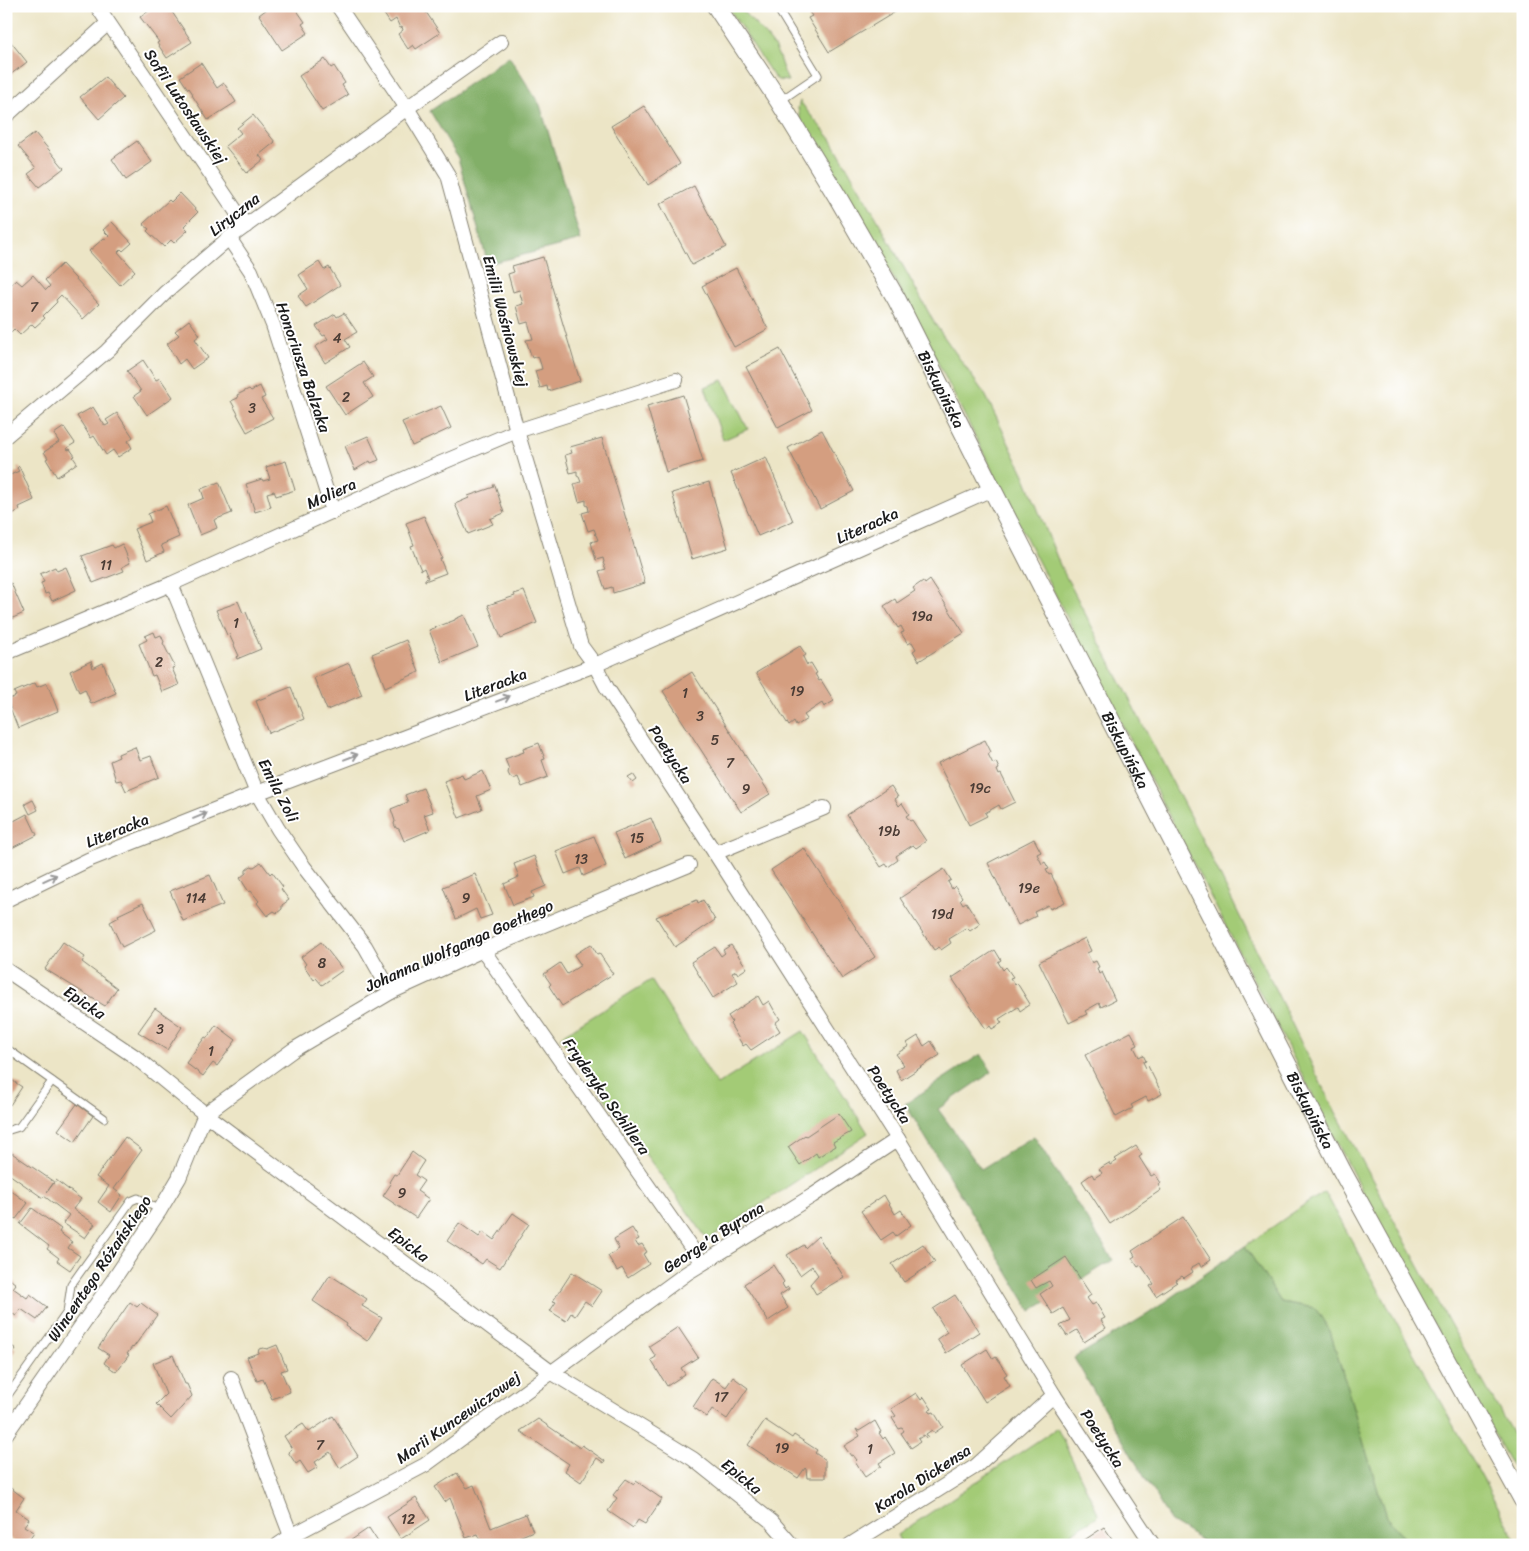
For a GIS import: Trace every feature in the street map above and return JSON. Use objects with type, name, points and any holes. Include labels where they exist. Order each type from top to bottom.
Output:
[{"type":"street","name":"Sofii Lutosławskiej","points":[[97,6],[246,226]]},
{"type":"street","name":"Emilii Waśniowskiej","points":[[338,6],[407,108],[448,175],[517,431],[581,646],[595,665]]},
{"type":"street","name":"Biskupińska","points":[[716,6],[779,101],[897,300],[1342,1171],[1523,1500]]},
{"type":"street","points":[[6,116],[108,23]]},
{"type":"street","name":"Liryczna","points":[[6,436],[107,351],[166,292],[229,238],[501,42]]},
{"type":"street","name":"Honoriusza Balzaka","points":[[229,238],[251,272],[273,325],[333,512]]},
{"type":"street","name":"Moliera","points":[[6,653],[170,584],[415,474],[517,431],[676,380]]},
{"type":"street","name":"Literacka","points":[[6,900],[88,860],[257,793],[595,665],[992,489]]},
{"type":"street","name":"Emila Zoli","points":[[170,584],[257,793],[278,829],[304,867],[365,946],[390,992]]},
{"type":"street","name":"Poetycka","points":[[595,665],[607,688],[715,852],[898,1139],[1054,1395],[1153,1545]]},
{"type":"street","points":[[715,852],[824,808]]},
{"type":"street","name":"Johanna Wolfganga Goethego","points":[[205,1114],[293,1050],[390,992],[483,950],[689,865]]},
{"type":"street","name":"Fryderyka Schillera","points":[[483,950],[702,1263]]},
{"type":"street","name":"Epicka","points":[[6,970],[134,1056],[205,1114],[551,1372],[693,1459],[772,1522],[792,1545]]},
{"type":"street","name":"Wincentego Różańskiego","points":[[6,1434],[160,1210],[179,1178],[205,1114]]},
{"type":"street","name":"George'a Byrona","points":[[551,1372],[702,1263],[812,1196],[898,1139]]},
{"type":"street","name":"Marii Kuncewiczowej","points":[[278,1545],[291,1536],[425,1465],[551,1372]]},
{"type":"street","points":[[232,1378],[291,1536]]},
{"type":"street","name":"Karola Dickensa","points":[[852,1544],[976,1466],[1054,1395]]},
{"type":"lane","points":[[776,6],[818,75],[779,101]]},
{"type":"lane","points":[[6,1048],[104,1118]]},
{"type":"lane","points":[[6,1131],[19,1127],[52,1081]]},
{"type":"lane","points":[[6,1398],[67,1312],[71,1285],[131,1201],[138,1198],[160,1210]]},
{"type":"green space","points":[[727,6],[738,6],[767,37],[777,52],[788,81],[778,80],[774,77]]},
{"type":"green space","points":[[509,56],[540,105],[581,240],[488,264],[458,158],[430,111]]},
{"type":"green space","points":[[800,101],[831,139],[935,324],[986,396],[1025,477],[1060,565],[1211,857],[1325,1092],[1450,1324],[1523,1452],[1523,1486],[1381,1228],[924,335],[865,225],[800,119],[798,108]]},
{"type":"green space","points":[[723,380],[748,429],[723,440],[705,387]]},
{"type":"green space","points":[[651,980],[717,1085],[803,1031],[868,1133],[708,1240],[560,1037]]},
{"type":"green space","points":[[981,1054],[992,1072],[938,1109],[981,1169],[1034,1136],[1113,1260],[1031,1311],[905,1104]]},
{"type":"green space","points":[[1325,1192],[1519,1545],[1411,1545],[1386,1517],[1330,1331],[1315,1308],[1281,1302],[1245,1246]]},
{"type":"green space","points":[[1245,1246],[1281,1302],[1315,1308],[1330,1331],[1386,1517],[1411,1545],[1209,1545],[1171,1522],[1074,1358],[1148,1314]]},
{"type":"green space","points":[[1057,1428],[1099,1515],[1053,1545],[902,1545],[897,1535]]},
{"type":"building","points":[[156,6],[168,6],[192,42],[167,58],[157,43],[159,42],[140,17]]},
{"type":"building","points":[[271,6],[294,6],[305,22],[302,24],[308,33],[282,50],[259,15]]},
{"type":"building","points":[[382,6],[422,6],[440,33],[416,49],[413,45],[408,49],[398,34],[403,30],[402,27],[400,28],[396,19],[390,23],[380,8]]},
{"type":"building","points":[[805,6],[905,6],[829,52],[808,18],[812,16]]},
{"type":"building","points":[[6,36],[27,62],[6,78]]},
{"type":"building","points":[[325,59],[331,68],[334,66],[345,83],[342,85],[348,95],[322,111],[299,76]]},
{"type":"building","points":[[201,63],[217,88],[224,83],[236,102],[208,120],[193,94],[180,77]]},
{"type":"building","points":[[105,77],[123,98],[99,119],[80,97]]},
{"type":"building","points":[[644,106],[680,164],[648,185],[611,126]]},
{"type":"building","points":[[253,115],[275,142],[259,155],[263,160],[247,173],[225,146],[241,133],[237,128]]},
{"type":"building","points":[[35,133],[64,168],[39,187],[28,174],[36,168],[18,146]]},
{"type":"building","points":[[137,141],[152,162],[126,180],[112,159]]},
{"type":"building","points":[[694,186],[726,247],[692,265],[660,204]]},
{"type":"building","points":[[180,193],[198,212],[184,226],[188,230],[174,243],[171,240],[164,247],[147,231],[149,229],[143,224],[169,200],[171,202]]},
{"type":"building","points":[[112,222],[132,243],[123,251],[121,249],[118,252],[135,271],[120,285],[89,251],[109,236],[103,230]]},
{"type":"building","points":[[543,257],[580,381],[548,391],[547,386],[540,388],[535,371],[542,369],[541,365],[538,356],[532,358],[526,340],[533,339],[528,322],[521,324],[516,306],[523,304],[519,290],[513,292],[508,274],[514,272],[512,266]]},
{"type":"building","points":[[319,262],[324,270],[329,267],[340,285],[306,307],[298,296],[308,289],[299,275]]},
{"type":"building","points":[[62,264],[99,304],[83,319],[61,295],[56,300],[57,302],[43,316],[45,318],[35,327],[32,324],[20,335],[14,329],[10,333],[6,329],[6,302],[9,300],[6,297],[6,289],[16,280],[22,285],[33,275],[46,290],[50,286],[45,280]]},
{"type":"building","points":[[736,268],[768,329],[734,347],[702,286]]},
{"type":"building","points":[[344,313],[357,332],[345,339],[350,347],[325,363],[315,347],[328,339],[325,335],[323,336],[316,326],[335,314],[337,317]]},
{"type":"building","points":[[189,320],[200,335],[195,339],[208,358],[192,369],[185,359],[179,364],[167,344],[179,335],[175,331]]},
{"type":"building","points":[[780,349],[812,410],[778,428],[746,367]]},
{"type":"building","points":[[143,360],[156,380],[160,378],[173,397],[147,415],[134,396],[141,391],[127,371]]},
{"type":"building","points":[[363,362],[373,377],[364,383],[373,397],[345,415],[326,386]]},
{"type":"building","points":[[260,386],[265,397],[261,399],[273,418],[247,432],[231,401],[238,398],[237,395]]},
{"type":"building","points":[[683,395],[703,461],[666,472],[647,406]]},
{"type":"building","points":[[441,406],[451,428],[412,446],[402,422]]},
{"type":"building","points":[[93,407],[105,426],[109,424],[106,420],[117,413],[133,437],[128,441],[132,448],[118,457],[113,450],[106,455],[94,436],[91,438],[77,416]]},
{"type":"building","points":[[64,427],[75,443],[67,448],[75,456],[73,457],[77,463],[57,477],[44,452],[59,442],[54,434]]},
{"type":"building","points":[[822,430],[854,491],[820,509],[788,448]]},
{"type":"building","points":[[368,436],[379,460],[371,463],[370,461],[355,470],[345,446]]},
{"type":"building","points":[[602,438],[645,583],[613,593],[612,587],[605,589],[599,571],[606,569],[603,558],[596,560],[591,542],[598,540],[594,534],[596,534],[594,529],[588,531],[582,513],[589,511],[588,506],[586,505],[586,500],[579,502],[574,484],[581,482],[577,476],[577,471],[570,473],[565,455],[572,453],[570,447]]},
{"type":"building","points":[[766,457],[793,521],[758,536],[731,473]]},
{"type":"building","points":[[286,461],[295,490],[276,496],[274,491],[267,493],[271,507],[255,512],[246,484],[262,479],[263,481],[270,479],[266,467]]},
{"type":"building","points":[[19,466],[34,500],[19,507],[20,510],[6,517],[6,477],[19,471],[17,468]]},
{"type":"building","points":[[219,482],[232,513],[214,520],[217,528],[200,535],[188,505],[204,498],[201,489]]},
{"type":"building","points":[[709,482],[728,548],[692,559],[672,493]]},
{"type":"building","points":[[493,485],[495,485],[504,513],[490,519],[493,524],[468,534],[455,504],[469,498],[468,496],[494,487]]},
{"type":"building","points":[[166,506],[179,537],[161,545],[164,552],[147,560],[134,529],[151,522],[148,514]]},
{"type":"building","points":[[424,516],[442,558],[440,559],[446,573],[425,581],[428,578],[424,568],[421,570],[411,546],[414,545],[406,523]]},
{"type":"building","points":[[122,544],[130,563],[122,567],[124,571],[93,583],[82,556],[112,545],[114,548]]},
{"type":"building","points":[[55,567],[57,571],[66,567],[76,590],[52,601],[48,593],[45,594],[41,583],[44,582],[40,574]]},
{"type":"building","points":[[930,580],[964,633],[919,661],[913,651],[916,649],[912,642],[908,644],[901,633],[904,632],[901,626],[898,628],[884,606],[895,599],[897,603],[915,591],[913,588],[923,581],[925,584]]},
{"type":"building","points":[[11,583],[24,613],[6,621],[6,585]]},
{"type":"building","points":[[524,591],[537,623],[501,638],[488,605]]},
{"type":"building","points":[[238,601],[243,613],[246,612],[261,649],[237,659],[236,657],[239,656],[216,610]]},
{"type":"building","points":[[464,615],[478,647],[442,662],[429,630]]},
{"type":"building","points":[[154,632],[156,637],[161,635],[175,667],[172,668],[179,685],[162,692],[155,675],[152,676],[139,644],[147,640],[145,636]]},
{"type":"building","points":[[406,640],[419,672],[385,687],[372,654]]},
{"type":"building","points":[[800,646],[806,655],[803,657],[807,665],[811,663],[819,681],[821,680],[834,701],[824,707],[822,703],[804,715],[807,719],[796,726],[794,722],[789,726],[756,673]]},
{"type":"building","points":[[91,661],[93,668],[103,663],[116,693],[91,704],[85,689],[79,692],[70,671]]},
{"type":"building","points":[[349,663],[362,695],[327,710],[314,678]]},
{"type":"building","points":[[692,672],[770,794],[741,812],[663,691]]},
{"type":"building","points":[[35,683],[37,687],[47,683],[58,711],[18,728],[7,700],[16,696],[14,692]]},
{"type":"building","points":[[291,687],[304,719],[269,733],[256,701]]},
{"type":"building","points":[[985,740],[991,752],[988,754],[993,764],[996,762],[999,775],[1001,774],[1015,802],[1001,809],[999,805],[985,813],[987,816],[969,825],[938,763]]},
{"type":"building","points":[[539,743],[545,759],[542,760],[548,777],[522,787],[518,777],[513,779],[510,777],[505,759],[524,752],[523,749]]},
{"type":"building","points":[[135,747],[140,760],[151,756],[159,777],[126,791],[121,780],[116,781],[110,761],[119,757],[118,754]]},
{"type":"building","points":[[483,771],[491,790],[477,796],[482,809],[459,818],[444,781],[462,774],[464,779]]},
{"type":"building","points":[[633,774],[637,780],[633,783],[628,777]]},
{"type":"building","points":[[891,786],[898,797],[895,799],[899,806],[902,803],[909,814],[906,816],[910,821],[912,820],[926,841],[916,848],[913,845],[896,856],[898,860],[888,867],[886,864],[881,867],[847,815]]},
{"type":"building","points":[[423,788],[433,812],[424,815],[430,830],[404,841],[399,829],[394,824],[395,821],[391,809],[408,802],[405,795]]},
{"type":"building","points":[[33,800],[38,810],[30,814],[25,804]]},
{"type":"building","points":[[27,814],[37,835],[6,851],[6,821],[8,820],[10,823]]},
{"type":"building","points":[[651,818],[661,842],[625,859],[614,833]]},
{"type":"building","points":[[594,836],[606,866],[583,876],[580,868],[565,874],[556,851]]},
{"type":"building","points":[[1034,839],[1041,852],[1037,854],[1042,864],[1045,862],[1049,869],[1046,870],[1049,875],[1051,874],[1065,902],[1050,909],[1048,905],[1034,912],[1036,916],[1018,925],[988,863]]},
{"type":"building","points":[[804,848],[875,957],[842,979],[771,870]]},
{"type":"building","points":[[534,856],[546,886],[532,892],[534,897],[513,905],[504,884],[519,877],[514,864]]},
{"type":"building","points":[[261,862],[270,874],[272,872],[283,887],[281,889],[289,900],[282,905],[282,909],[277,913],[274,911],[267,916],[257,903],[259,901],[251,891],[249,892],[240,878],[251,866],[254,867]]},
{"type":"building","points":[[944,869],[951,880],[948,882],[952,889],[955,886],[962,897],[960,899],[963,904],[966,902],[980,924],[970,931],[967,928],[949,939],[951,943],[941,950],[939,947],[934,950],[900,898]]},
{"type":"building","points":[[475,874],[492,915],[480,919],[476,909],[456,919],[443,887]]},
{"type":"building","points":[[210,875],[223,905],[183,921],[170,891]]},
{"type":"building","points":[[697,900],[698,903],[703,900],[715,920],[675,947],[656,917]]},
{"type":"building","points":[[143,903],[156,930],[122,947],[110,922],[119,917],[118,915]]},
{"type":"building","points":[[1085,938],[1091,951],[1087,953],[1092,963],[1096,961],[1099,967],[1097,968],[1099,974],[1102,972],[1115,1000],[1101,1007],[1099,1003],[1085,1011],[1087,1014],[1069,1023],[1039,962]]},
{"type":"building","points":[[63,942],[85,957],[82,962],[117,988],[105,1006],[45,969]]},
{"type":"building","points":[[321,942],[343,970],[322,985],[316,978],[314,980],[304,966],[306,964],[301,957]]},
{"type":"building","points":[[591,944],[613,974],[562,1006],[549,986],[551,984],[544,974],[560,963],[567,974],[581,965],[574,955]]},
{"type":"building","points":[[731,945],[747,968],[738,974],[736,971],[732,973],[738,982],[713,998],[691,962],[715,947],[721,956],[725,953],[723,950]]},
{"type":"building","points":[[995,950],[1001,960],[998,962],[1003,970],[1006,967],[1013,977],[1010,978],[1015,985],[1017,983],[1030,1004],[1020,1011],[1018,1007],[999,1019],[1002,1023],[992,1029],[990,1026],[986,1029],[952,978]]},
{"type":"building","points":[[758,996],[763,1005],[769,1001],[780,1019],[775,1023],[780,1031],[751,1050],[746,1044],[743,1046],[730,1024],[732,1022],[728,1016]]},
{"type":"building","points":[[155,1008],[182,1027],[167,1050],[138,1032]]},
{"type":"building","points":[[216,1025],[236,1040],[217,1066],[213,1063],[203,1076],[186,1063]]},
{"type":"building","points":[[1131,1032],[1138,1045],[1134,1047],[1139,1057],[1143,1055],[1146,1061],[1143,1062],[1146,1068],[1148,1066],[1162,1094],[1148,1101],[1146,1097],[1131,1105],[1133,1108],[1116,1117],[1085,1055]]},
{"type":"building","points":[[918,1036],[924,1046],[931,1041],[940,1055],[901,1080],[896,1070],[904,1065],[896,1054],[909,1046],[907,1043]]},
{"type":"building","points":[[6,1074],[22,1087],[10,1105],[6,1102]]},
{"type":"building","points":[[77,1104],[93,1116],[75,1142],[58,1130]]},
{"type":"building","points":[[839,1114],[851,1132],[833,1142],[835,1146],[818,1157],[816,1153],[800,1165],[788,1147]]},
{"type":"building","points":[[125,1137],[142,1150],[114,1189],[122,1195],[111,1212],[98,1202],[109,1186],[96,1177]]},
{"type":"building","points":[[1136,1146],[1142,1155],[1139,1157],[1151,1176],[1155,1174],[1161,1183],[1158,1185],[1161,1190],[1110,1224],[1082,1181],[1092,1174],[1094,1178],[1102,1173],[1099,1169],[1117,1161],[1115,1159]]},
{"type":"building","points":[[6,1149],[54,1182],[47,1192],[56,1180],[81,1199],[73,1209],[95,1224],[85,1238],[63,1223],[69,1215],[44,1196],[43,1198],[6,1172]]},
{"type":"building","points":[[412,1152],[424,1161],[415,1175],[424,1181],[417,1191],[429,1199],[416,1218],[383,1196],[391,1184],[389,1182],[394,1174],[397,1175]]},
{"type":"building","points":[[6,1187],[28,1203],[16,1219],[6,1212]]},
{"type":"building","points":[[884,1195],[895,1214],[901,1210],[911,1225],[896,1236],[893,1232],[881,1240],[861,1211]]},
{"type":"building","points":[[32,1208],[61,1229],[59,1232],[72,1242],[68,1248],[80,1256],[70,1270],[57,1261],[59,1258],[47,1249],[49,1246],[20,1224]]},
{"type":"building","points":[[513,1213],[529,1224],[500,1268],[486,1259],[482,1264],[447,1241],[459,1223],[479,1237],[483,1232],[494,1240]]},
{"type":"building","points":[[1183,1217],[1211,1260],[1201,1267],[1199,1263],[1191,1268],[1193,1272],[1184,1278],[1182,1276],[1176,1280],[1177,1282],[1156,1296],[1150,1286],[1154,1284],[1141,1265],[1138,1267],[1132,1258],[1135,1256],[1132,1251]]},
{"type":"building","points":[[632,1228],[639,1239],[635,1241],[638,1246],[642,1244],[647,1252],[643,1254],[649,1264],[628,1278],[622,1268],[617,1271],[608,1256],[619,1249],[614,1239]]},
{"type":"building","points":[[818,1236],[844,1277],[816,1294],[810,1284],[818,1275],[812,1266],[800,1275],[787,1255],[804,1245],[805,1248]]},
{"type":"building","points":[[923,1244],[935,1262],[904,1282],[892,1264]]},
{"type":"building","points":[[1066,1257],[1091,1295],[1087,1298],[1092,1305],[1096,1303],[1105,1318],[1101,1320],[1106,1328],[1084,1342],[1077,1330],[1067,1336],[1060,1326],[1070,1320],[1063,1308],[1053,1314],[1040,1294],[1052,1286],[1049,1281],[1036,1288],[1031,1280]]},
{"type":"building","points":[[773,1265],[784,1282],[782,1284],[785,1289],[788,1287],[789,1289],[780,1295],[788,1308],[768,1321],[744,1284]]},
{"type":"building","points":[[572,1272],[602,1291],[592,1306],[585,1301],[575,1316],[571,1313],[566,1321],[550,1311],[556,1302],[553,1301]]},
{"type":"building","points":[[330,1275],[367,1299],[362,1306],[382,1318],[367,1341],[346,1326],[347,1324],[313,1301]]},
{"type":"building","points":[[6,1276],[16,1284],[13,1288],[27,1298],[30,1294],[47,1307],[37,1320],[21,1309],[16,1316],[6,1309]]},
{"type":"building","points":[[955,1295],[979,1332],[946,1353],[937,1339],[947,1332],[933,1309]]},
{"type":"building","points":[[130,1302],[137,1307],[141,1303],[157,1315],[132,1347],[127,1354],[129,1355],[116,1372],[104,1363],[109,1355],[98,1348]]},
{"type":"building","points":[[678,1327],[698,1357],[681,1368],[685,1374],[667,1386],[651,1360],[656,1357],[649,1346]]},
{"type":"building","points":[[6,1342],[16,1349],[6,1363]]},
{"type":"building","points":[[277,1345],[287,1369],[281,1371],[290,1392],[272,1399],[263,1379],[257,1381],[247,1357],[258,1353],[259,1349],[267,1349]]},
{"type":"building","points":[[987,1349],[993,1359],[996,1357],[1007,1374],[1004,1376],[1010,1386],[985,1402],[962,1365]]},
{"type":"building","points":[[173,1355],[192,1396],[171,1419],[156,1404],[166,1394],[153,1363]]},
{"type":"building","points":[[733,1377],[748,1388],[727,1419],[712,1409],[707,1417],[693,1407],[712,1378],[726,1387]]},
{"type":"building","points":[[916,1393],[921,1400],[924,1397],[932,1409],[929,1410],[931,1413],[934,1412],[943,1427],[934,1433],[932,1430],[926,1434],[928,1437],[926,1438],[924,1435],[918,1439],[920,1442],[911,1448],[901,1433],[904,1431],[902,1428],[899,1429],[892,1418],[896,1416],[891,1409]]},
{"type":"building","points":[[333,1416],[358,1456],[340,1468],[330,1452],[315,1462],[318,1467],[308,1473],[300,1461],[296,1464],[288,1452],[292,1449],[284,1436],[303,1424],[309,1432]]},
{"type":"building","points":[[538,1419],[580,1448],[582,1445],[605,1461],[604,1463],[597,1458],[581,1482],[565,1471],[569,1464],[520,1431]]},
{"type":"building","points":[[765,1420],[792,1438],[794,1435],[817,1450],[815,1453],[825,1460],[825,1478],[807,1478],[805,1468],[798,1478],[748,1445]]},
{"type":"building","points":[[875,1421],[881,1432],[879,1433],[883,1439],[885,1437],[895,1453],[879,1463],[881,1466],[865,1477],[855,1462],[857,1460],[853,1455],[851,1456],[844,1446],[860,1436],[856,1429],[859,1431]]},
{"type":"building","points":[[457,1473],[467,1488],[474,1485],[491,1528],[526,1514],[533,1531],[501,1545],[483,1545],[478,1534],[466,1538],[450,1498],[445,1502],[435,1487]]},
{"type":"building","points":[[626,1479],[634,1484],[636,1481],[662,1499],[645,1524],[638,1520],[633,1528],[608,1511],[617,1498],[613,1495]]},
{"type":"building","points":[[8,1486],[24,1498],[16,1510],[29,1519],[24,1526],[34,1532],[25,1545],[19,1545],[6,1536],[6,1489]]},
{"type":"building","points":[[416,1498],[430,1520],[401,1539],[387,1517]]},
{"type":"building","points":[[1104,1527],[1113,1540],[1110,1542],[1111,1545],[1077,1545]]},
{"type":"building","points":[[369,1528],[380,1545],[344,1545]]}]
